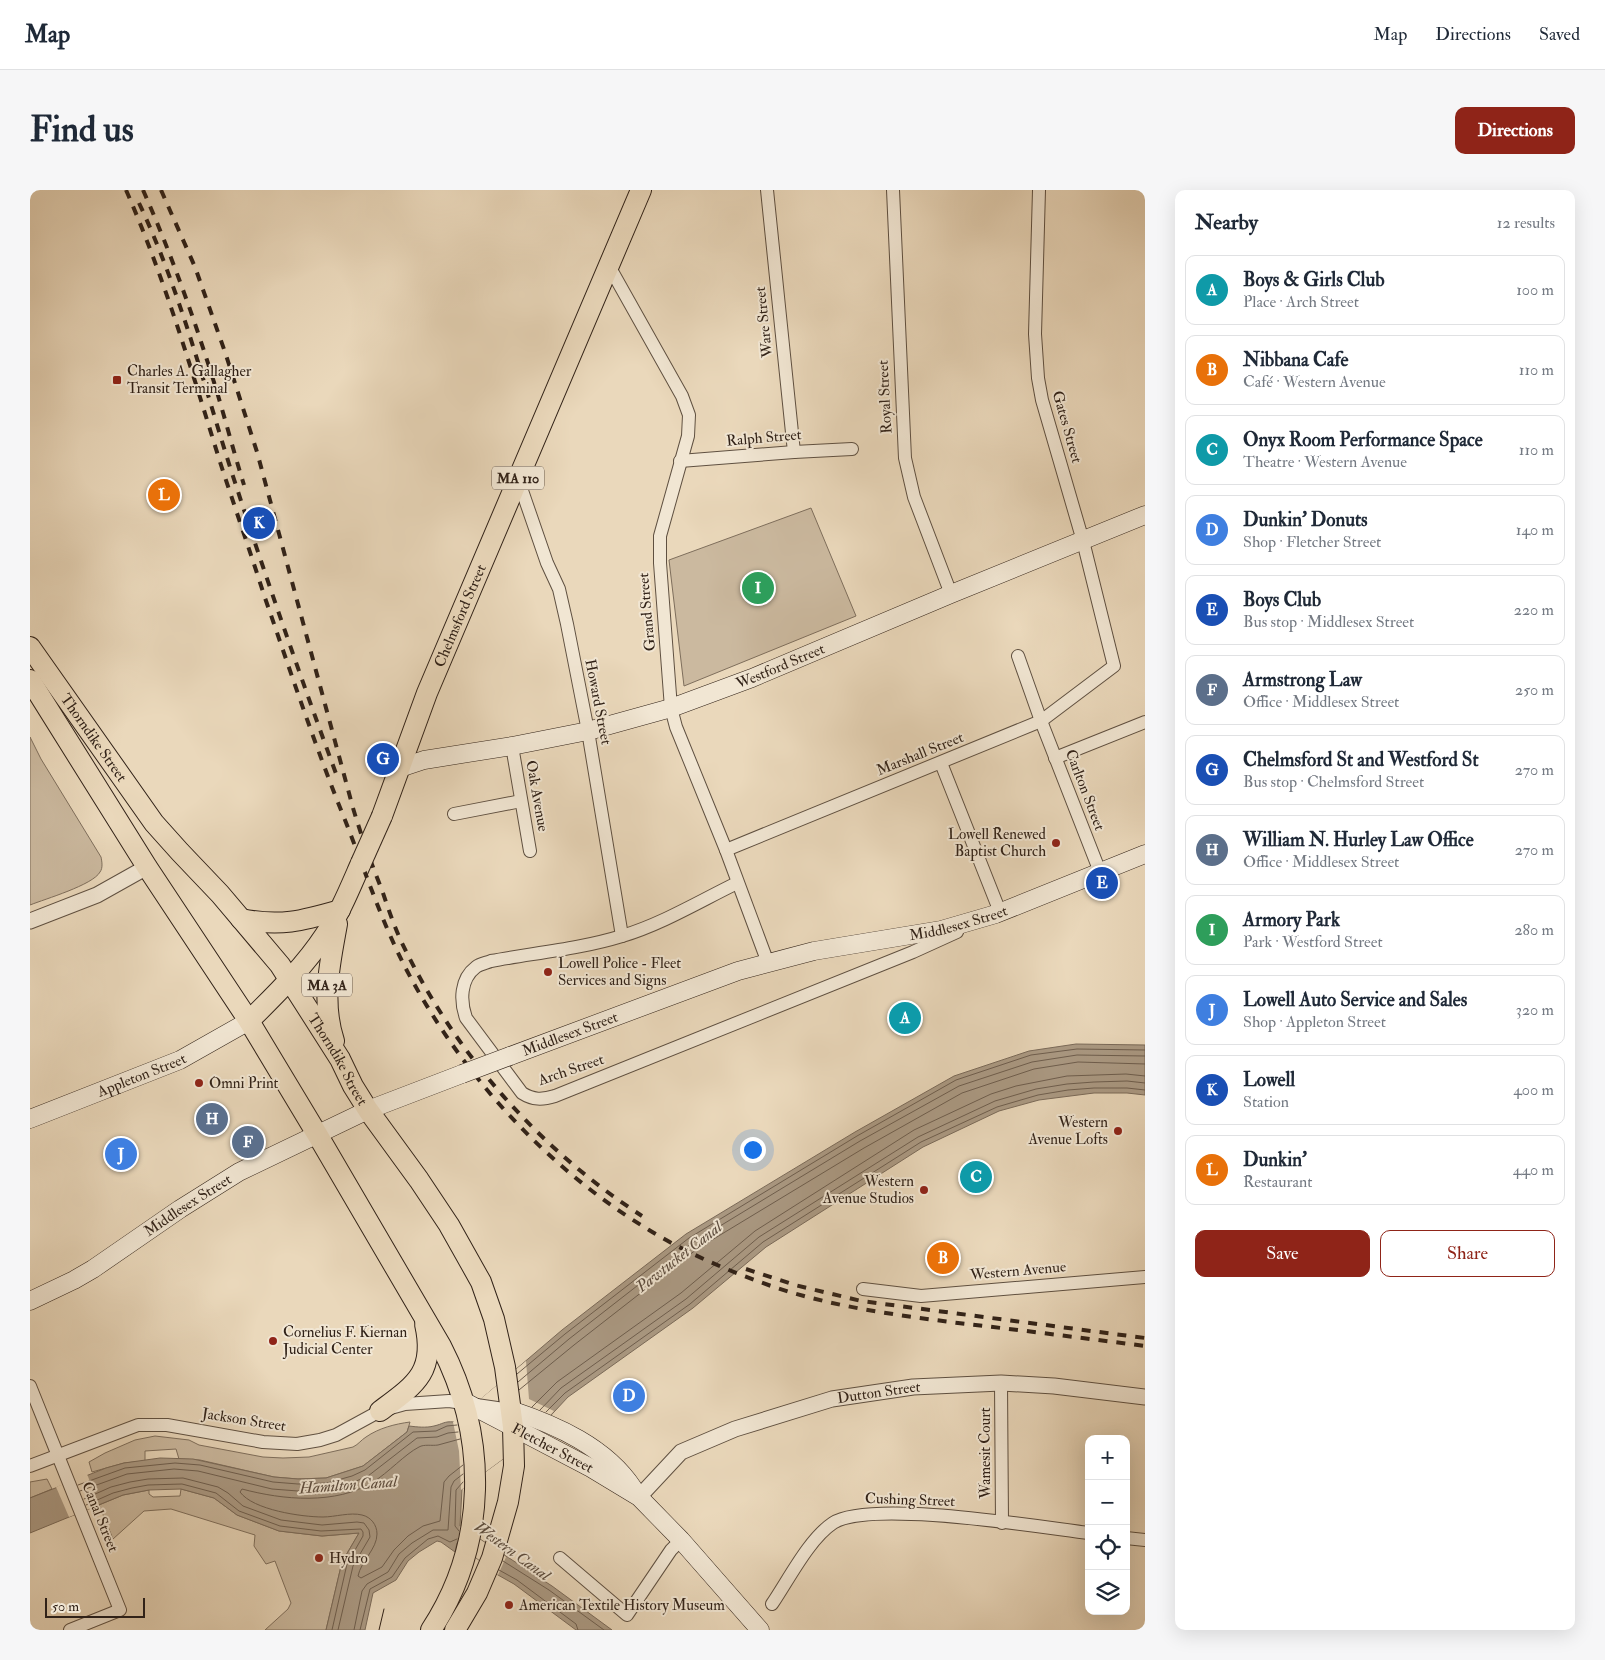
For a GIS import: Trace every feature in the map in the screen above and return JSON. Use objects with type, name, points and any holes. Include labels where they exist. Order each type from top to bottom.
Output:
[{"type":"main road","name":"Chelmsford Street","points":[[249,1021],[305,963],[325,936],[340,910],[382,816],[427,694],[641,190]]},
{"type":"main road","name":"Westford Street","points":[[400,768],[424,760],[512,746],[588,731],[671,708],[752,678],[1145,515]]},
{"type":"main road","name":"Thorndike Street","points":[[30,647],[154,823],[280,965],[340,1059],[353,1086],[368,1110],[449,1225],[482,1282],[497,1330],[507,1377],[512,1418]]},
{"type":"main road","name":"Thorndike Street","points":[[30,680],[146,867],[249,1021],[422,1312],[470,1406]]},
{"type":"main road","name":"Middlesex Street","points":[[30,1301],[87,1273],[180,1209],[239,1172],[368,1110],[706,982],[768,963],[836,946],[941,930],[998,913],[1145,854]]},
{"type":"main road","points":[[241,919],[263,923],[285,923],[340,910]]},
{"type":"main road","name":"MA 3A","points":[[340,910],[327,979],[330,1025],[340,1059]]},
{"type":"main road","name":"Appleton Street","points":[[30,1119],[180,1060],[249,1021]]},
{"type":"main road","points":[[380,1411],[413,1385],[419,1379],[424,1368],[428,1345],[422,1312]]},
{"type":"main road","points":[[431,1630],[452,1590],[469,1542],[476,1479],[470,1406]]},
{"type":"main road","name":"Fletcher Street","points":[[470,1406],[512,1418],[543,1423],[587,1445],[609,1460],[626,1477],[639,1497],[681,1540],[760,1630]]},
{"type":"main road","points":[[455,1630],[473,1600],[492,1559],[510,1492],[514,1451],[512,1418]]},
{"type":"main road","name":"Fletcher Street","points":[[512,1418],[531,1437],[591,1468],[639,1497]]},
{"type":"street","name":"Ware Street","points":[[768,190],[794,452]]},
{"type":"street","name":"Royal Street","points":[[893,190],[905,458],[914,497],[951,594]]},
{"type":"street","name":"Gates Street","points":[[1039,190],[1035,334],[1038,378],[1042,400],[1083,540],[1114,666]]},
{"type":"street","name":"Grand Street","points":[[609,266],[687,406],[688,436],[660,536],[660,563],[671,708],[676,727],[726,850],[768,963]]},
{"type":"street","name":"Ralph Street","points":[[680,461],[852,449]]},
{"type":"street","name":"Howard Street","points":[[518,479],[559,589],[567,624],[588,731],[622,936]]},
{"type":"street","name":"Carlton Street","points":[[1018,656],[1041,721],[1100,872]]},
{"type":"street","name":"Marshall Street","points":[[726,850],[1041,721],[1114,666]]},
{"type":"street","points":[[1056,758],[1145,722]]},
{"type":"street","name":"Oak Avenue","points":[[512,746],[530,851]]},
{"type":"street","points":[[941,763],[998,913]]},
{"type":"street","points":[[454,814],[521,801]]},
{"type":"street","points":[[30,921],[97,895],[146,867]]},
{"type":"street","name":"Arch Street","points":[[737,883],[643,929],[622,936],[591,944],[491,961],[476,967],[468,976],[464,985],[462,996],[466,1018],[522,1093],[528,1097],[541,1100],[913,952],[998,913]]},
{"type":"street","name":"Western Avenue","points":[[863,1289],[921,1296],[1145,1277]]},
{"type":"street","name":"Dutton Street","points":[[639,1497],[681,1452],[735,1429],[832,1399],[914,1387],[1002,1384],[1054,1386],[1145,1397]]},
{"type":"street","name":"Wamesit Court","points":[[1002,1384],[1002,1523]]},
{"type":"street","name":"Canal Street","points":[[30,1386],[120,1610],[70,1630]]},
{"type":"street","name":"Jackson Street","points":[[30,1466],[138,1425],[175,1426],[272,1443],[297,1444],[313,1442],[344,1432],[380,1411],[414,1402],[441,1401],[470,1406]]},
{"type":"street","name":"Cushing Street","points":[[772,1604],[815,1538],[834,1522],[851,1516],[934,1515],[1085,1533]]},
{"type":"street","points":[[1130,1538],[1145,1540]]},
{"type":"street","points":[[560,1558],[627,1615],[671,1550],[681,1540]]},
{"type":"shaded area","points":[[811,508],[856,616],[684,686],[669,560]]},
{"type":"shaded area","points":[[30,737],[41,759],[101,857],[102,869],[96,877],[88,882],[30,905]]},
{"type":"shaded area","points":[[410,1422],[407,1432],[363,1466],[326,1478],[298,1479],[274,1477],[200,1460],[179,1459],[176,1449],[145,1451],[145,1461],[124,1463],[92,1472],[89,1462],[135,1440],[155,1436],[189,1440],[199,1445],[263,1457],[309,1457],[353,1447],[376,1431]]},
{"type":"shaded area","points":[[47,1479],[52,1489],[30,1498],[30,1482]]},
{"type":"shaded area","points":[[181,1489],[214,1498],[237,1515],[279,1531],[322,1536],[359,1533],[342,1562],[326,1630],[265,1630],[288,1609],[291,1603],[275,1561],[266,1564],[254,1546],[255,1535],[171,1509],[144,1511],[113,1539],[99,1505],[123,1495],[149,1490],[149,1494],[153,1497],[180,1496]]},
{"type":"water","points":[[1076,1044],[1145,1045],[1145,1095],[1094,1093],[1039,1100],[999,1111],[923,1147],[766,1247],[693,1308],[568,1397],[526,1442],[462,1489],[460,1526],[552,1586],[612,1630],[576,1630],[514,1584],[498,1575],[457,1543],[455,1552],[437,1541],[408,1561],[396,1580],[373,1593],[365,1630],[326,1630],[342,1562],[359,1533],[322,1536],[279,1531],[237,1515],[214,1498],[181,1489],[149,1490],[123,1495],[30,1533],[30,1498],[106,1468],[124,1463],[160,1458],[193,1459],[274,1477],[298,1479],[326,1478],[363,1466],[407,1432],[409,1426],[428,1427],[446,1422],[454,1422],[562,1330],[686,1234],[855,1132],[954,1076],[1029,1051]]},
{"type":"pier","points":[[526,1361],[529,1399],[554,1411],[526,1442],[461,1490],[459,1451],[453,1422]]},
{"type":"pier","points":[[87,1474],[99,1505],[69,1517],[56,1487]]},
{"type":"pier","points":[[460,1526],[506,1557],[498,1575],[458,1543]]},
{"type":"tram line","points":[[379,1630],[384,1609]]},
{"type":"railway","points":[[126,190],[166,292],[226,481],[303,708],[372,892],[403,963],[425,1003],[450,1041],[508,1113],[574,1177],[611,1205],[649,1230],[710,1262],[774,1287],[819,1300],[888,1313],[1145,1346]]},
{"type":"railway","points":[[143,190],[172,260],[197,331],[244,485]]},
{"type":"railway","points":[[161,190],[195,267],[225,352],[257,452],[353,808],[402,943],[423,984],[447,1023],[503,1096],[568,1161],[604,1190],[642,1216]]},
{"type":"railway","points":[[139,203],[178,300],[256,546],[338,779]]},
{"type":"railway","points":[[746,1269],[795,1285],[861,1301],[1145,1338]]},
{"type":"place","name":"Charles A. Gallagher Transit Terminal","points":[[117,380]]},
{"type":"place","name":"Dunkin'","points":[[164,495]]},
{"type":"place","name":"Lowell","points":[[259,523]]},
{"type":"place","name":"Armory Park","points":[[758,588]]},
{"type":"place","name":"Chelmsford St and Westford St","points":[[383,759]]},
{"type":"place","name":"Lowell Renewed Baptist Church","points":[[1056,843]]},
{"type":"place","name":"Boys Club","points":[[1102,883]]},
{"type":"place","name":"Lowell Police - Fleet Services and Signs","points":[[548,972]]},
{"type":"place","name":"Boys & Girls Club","points":[[905,1018]]},
{"type":"place","name":"Omni Print","points":[[199,1083]]},
{"type":"place","name":"William N. Hurley Law Office","points":[[212,1119]]},
{"type":"place","name":"Western Avenue Lofts","points":[[1118,1131]]},
{"type":"place","name":"Armstrong Law","points":[[248,1142]]},
{"type":"place","name":"Lowell Auto Service and Sales","points":[[121,1154]]},
{"type":"place","name":"Onyx Room Performance Space","points":[[976,1177]]},
{"type":"place","name":"Western Avenue Studios","points":[[924,1190]]},
{"type":"place","name":"Nibbana Cafe","points":[[943,1258]]},
{"type":"place","name":"Cornelius F. Kiernan Judicial Center","points":[[273,1341]]},
{"type":"place","name":"Dunkin' Donuts","points":[[629,1396]]},
{"type":"place","name":"Hydro","points":[[319,1558]]},
{"type":"place","name":"American Textile History Museum","points":[[509,1605]]},
{"type":"water label","name":"Pawtucket Canal","points":[[679,1257]]},
{"type":"water label","name":"Hamilton Canal","points":[[348,1485]]},
{"type":"water label","name":"Western Canal","points":[[512,1551]]}]
